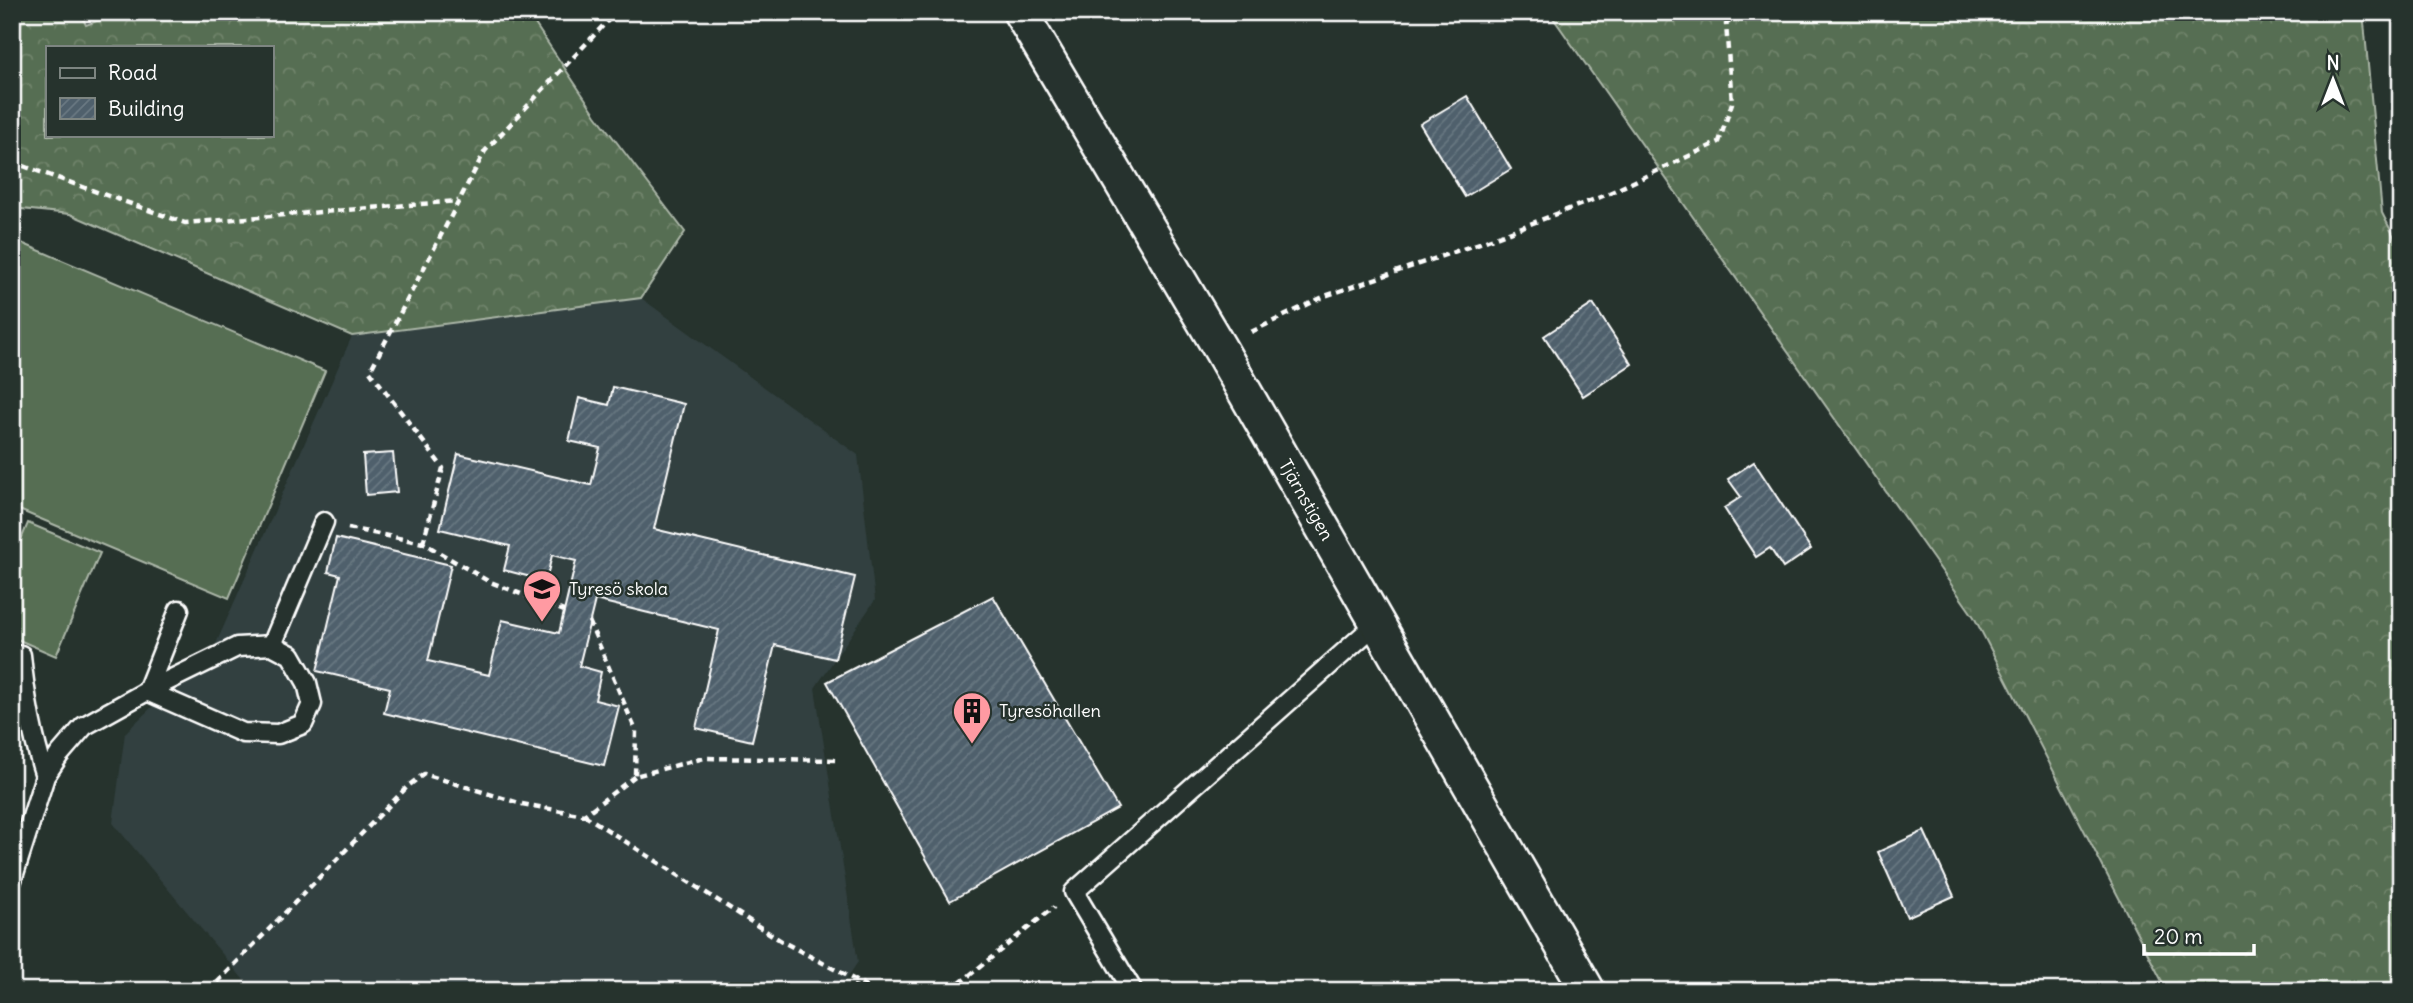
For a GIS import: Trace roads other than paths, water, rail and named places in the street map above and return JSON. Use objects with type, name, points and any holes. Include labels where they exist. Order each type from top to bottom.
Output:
[{"type":"street","name":"Tjärnstigen","points":[[1020,12],[1219,347],[1588,991]]},
{"type":"lane","points":[[272,645],[324,522]]},
{"type":"lane","points":[[147,691],[179,610]]},
{"type":"lane","points":[[1133,991],[1074,892],[1377,623]]},
{"type":"lane","points":[[12,880],[45,776],[84,726],[147,691],[237,647],[272,645],[290,654],[307,683],[312,704],[303,724],[278,734],[243,733],[147,691]]},
{"type":"lane","points":[[21,655],[34,742],[45,776]]},
{"type":"place","name":"Tyresö skola","points":[[542,623]]},
{"type":"place","name":"Tyresöhallen","points":[[972,745]]}]
